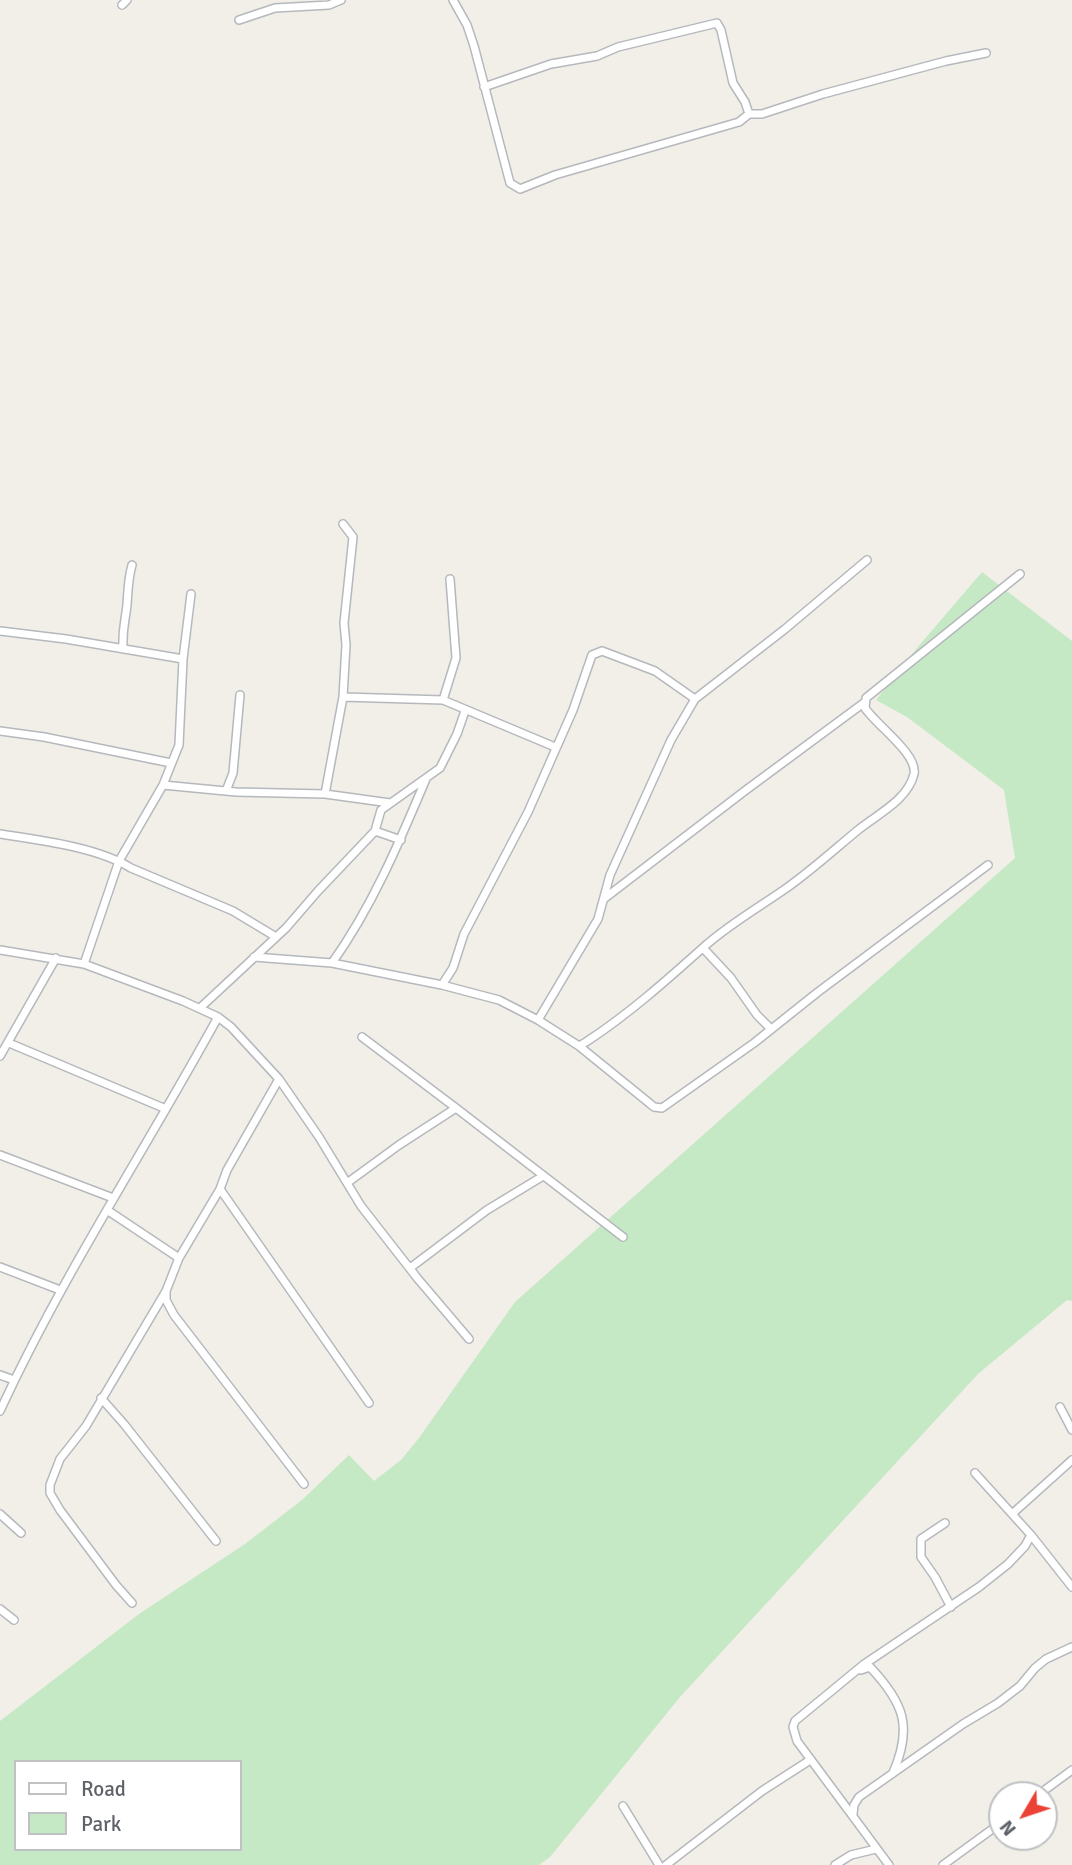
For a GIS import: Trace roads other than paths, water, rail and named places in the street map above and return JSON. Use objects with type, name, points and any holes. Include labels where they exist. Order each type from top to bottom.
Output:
[{"type":"street","points":[[239,20],[275,8],[329,5],[341,0]]},
{"type":"street","points":[[453,0],[460,9],[474,46],[510,183],[520,190],[555,175],[739,122],[749,114],[762,114],[823,94],[986,53]]},
{"type":"street","points":[[484,87],[551,64],[597,56],[618,47],[717,23],[733,83],[749,114]]},
{"type":"street","points":[[326,794],[343,697],[346,645],[344,623],[353,537],[343,524]]},
{"type":"street","points":[[538,1020],[595,925],[610,875],[671,740],[695,699],[785,629],[867,560]]},
{"type":"street","points":[[123,649],[123,620],[132,565]]},
{"type":"street","points":[[604,898],[864,702],[873,691],[1020,573]]},
{"type":"street","points":[[443,700],[456,658],[450,579]]},
{"type":"street","points":[[84,964],[119,861],[163,785],[179,741],[183,659],[191,594]]},
{"type":"street","points":[[0,631],[183,659]]},
{"type":"street","points":[[442,985],[453,968],[464,934],[528,812],[574,706],[589,660],[596,652],[602,651],[655,671],[695,699]]},
{"type":"street","points":[[226,791],[233,773],[240,695]]},
{"type":"street","points":[[343,697],[443,700],[555,747]]},
{"type":"street","points":[[579,1046],[687,964],[703,948],[820,864],[887,809],[908,786],[914,771],[911,759],[870,716],[864,702]]},
{"type":"street","points":[[200,1008],[276,937],[374,831],[381,810],[440,768],[465,711]]},
{"type":"street","points":[[0,731],[44,737],[171,764]]},
{"type":"street","points":[[332,964],[353,935],[401,840],[427,779]]},
{"type":"street","points":[[163,785],[226,791],[326,794],[390,803]]},
{"type":"street","points":[[374,831],[401,840]]},
{"type":"street","points":[[0,834],[52,842],[119,861],[233,911],[276,937]]},
{"type":"street","points":[[254,957],[332,964],[442,985],[499,1000],[538,1020],[579,1046],[654,1107],[662,1108],[988,866]]},
{"type":"street","points":[[703,948],[731,978],[757,1015],[771,1029]]},
{"type":"street","points":[[0,950],[84,964],[200,1008],[231,1027],[279,1079],[361,1206],[469,1339]]},
{"type":"street","points":[[0,1056],[56,958]]},
{"type":"street","points":[[0,1411],[60,1290],[187,1075],[218,1017]]},
{"type":"street","points":[[362,1037],[623,1237]]},
{"type":"street","points":[[9,1043],[166,1109]]},
{"type":"street","points":[[132,1603],[60,1510],[50,1493],[50,1485],[60,1459],[86,1426],[166,1291],[179,1258],[220,1189],[227,1170],[279,1079]]},
{"type":"street","points":[[347,1182],[456,1108]]},
{"type":"street","points":[[0,1155],[113,1198]]},
{"type":"street","points":[[410,1268],[487,1210],[543,1176]]},
{"type":"street","points":[[220,1189],[369,1403]]},
{"type":"street","points":[[107,1210],[179,1258]]},
{"type":"street","points":[[0,1266],[60,1290]]},
{"type":"street","points":[[166,1291],[166,1300],[174,1315],[304,1484]]},
{"type":"street","points":[[0,1375],[14,1380]]},
{"type":"street","points":[[102,1398],[216,1541]]},
{"type":"street","points":[[1060,1407],[1072,1430]]},
{"type":"street","points":[[1012,1514],[1072,1460]]},
{"type":"street","points":[[975,1473],[1031,1535],[1072,1587]]},
{"type":"street","points":[[0,1514],[22,1533]]},
{"type":"street","points":[[945,1523],[921,1539],[920,1554],[951,1607]]},
{"type":"street","points":[[889,1865],[797,1741],[793,1727],[799,1716],[858,1671],[1009,1564],[1031,1535]]},
{"type":"street","points":[[0,1609],[14,1620]]},
{"type":"street","points":[[853,1814],[859,1797],[963,1724],[998,1703],[1020,1686],[1046,1659],[1072,1647]]},
{"type":"street","points":[[858,1671],[870,1667],[888,1690],[902,1716],[904,1741],[893,1774]]},
{"type":"street","points":[[666,1865],[762,1791],[807,1762]]},
{"type":"street","points":[[1057,1781],[1072,1770]]},
{"type":"street","points":[[623,1806],[659,1865]]},
{"type":"street","points":[[943,1865],[988,1832]]},
{"type":"street","points":[[835,1865],[852,1856],[876,1849]]}]
